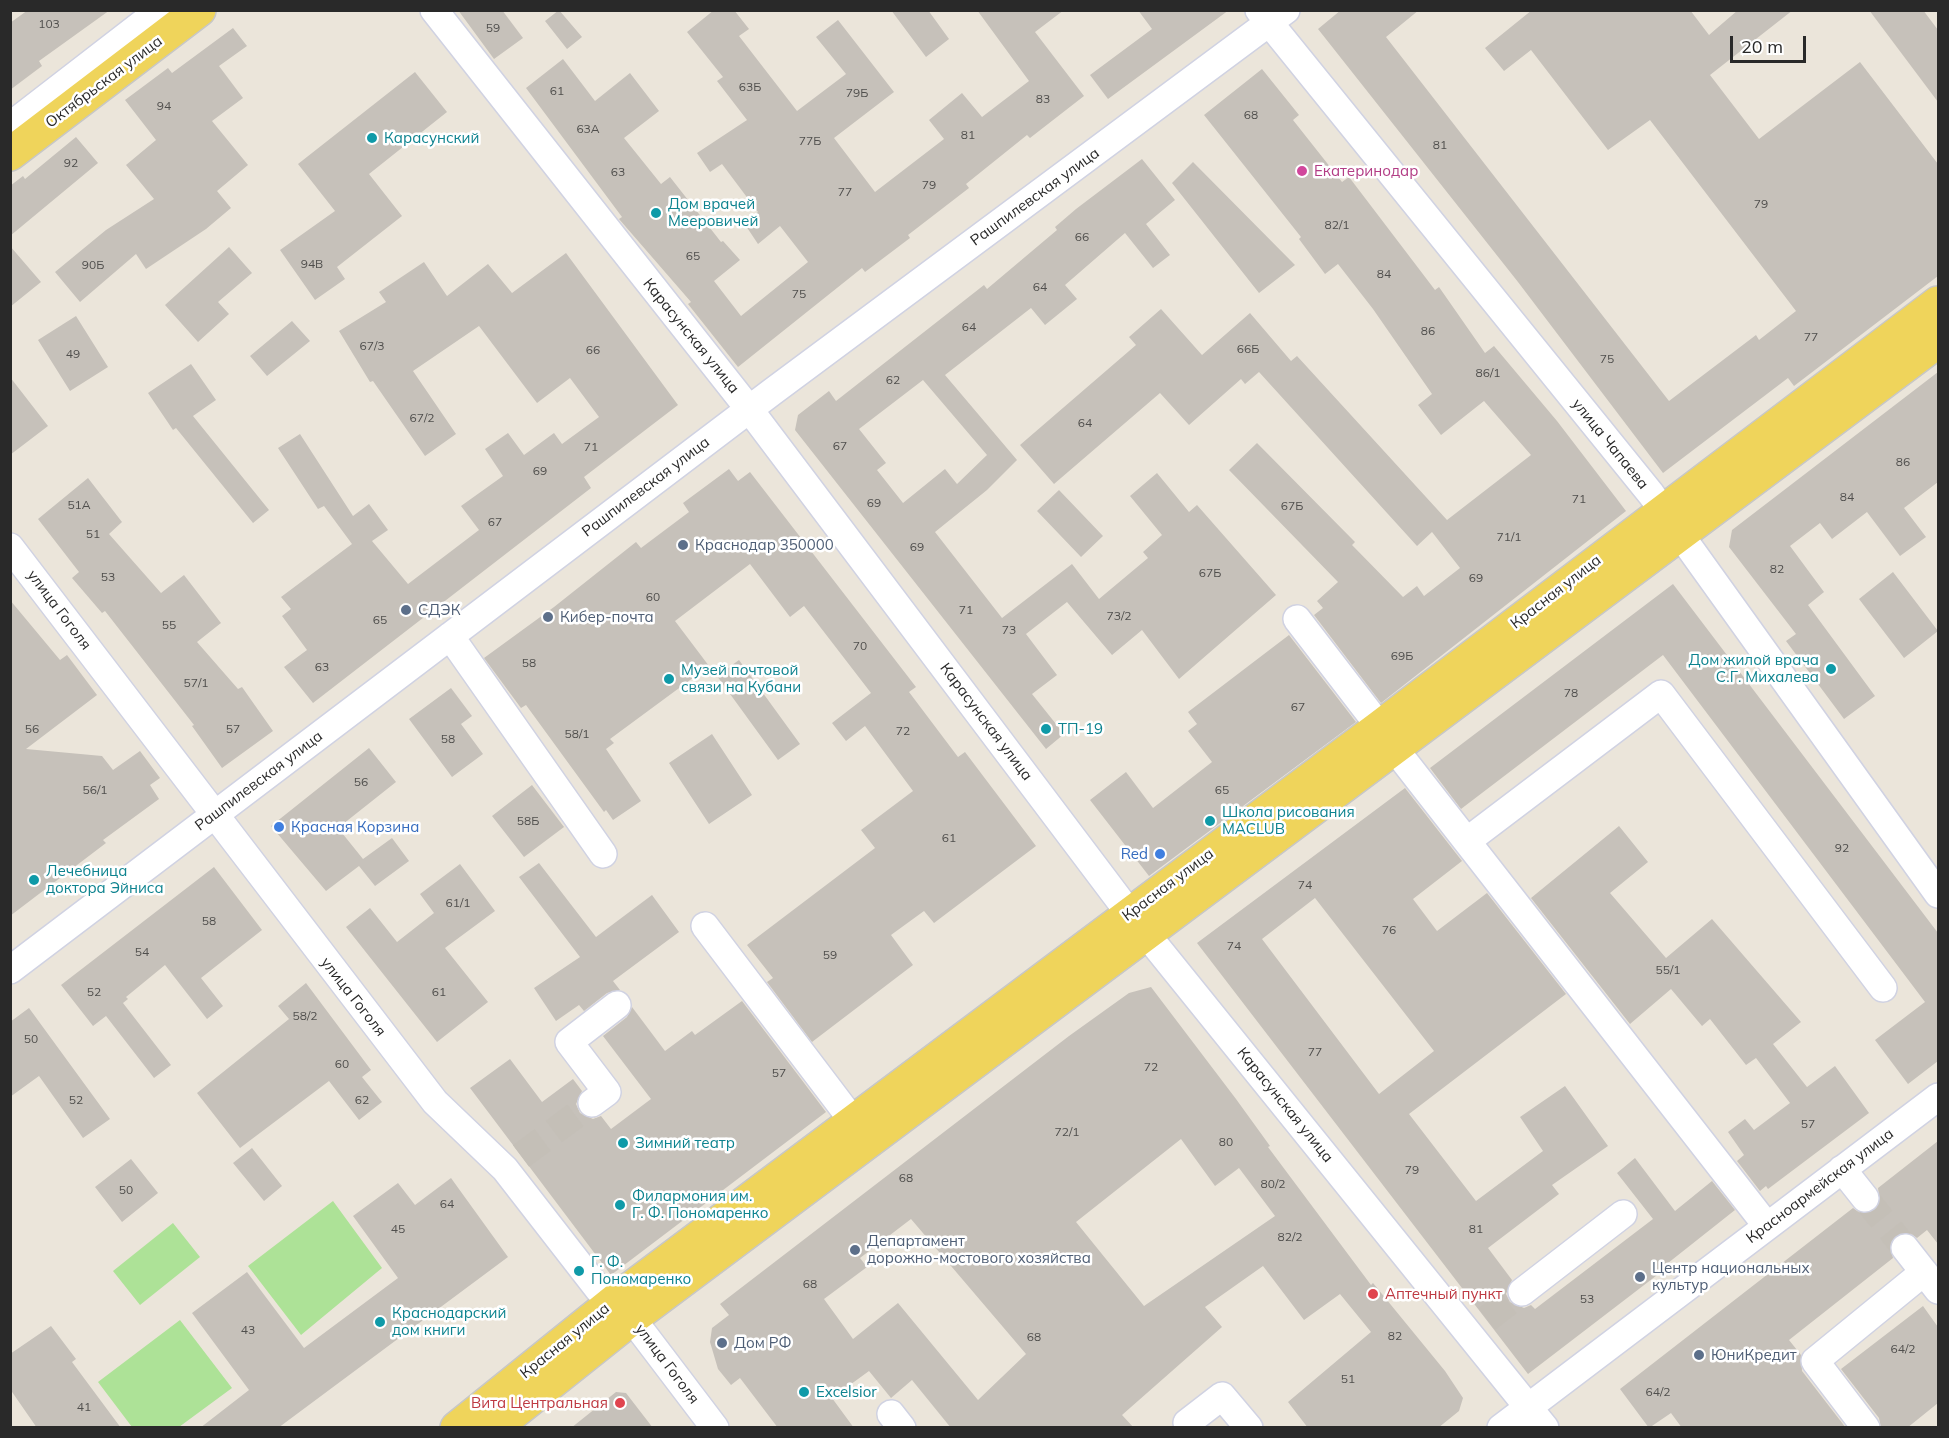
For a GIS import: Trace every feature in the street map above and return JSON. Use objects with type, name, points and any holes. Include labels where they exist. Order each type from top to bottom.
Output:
[{"type":"main road","name":"Октябрьская улица","points":[[10,154],[199,10]]},
{"type":"main road","name":"Красная улица","points":[[458,1428],[625,1308],[1672,522],[1938,303]]},
{"type":"main road","name":"Красная улица","points":[[1672,522],[1938,341]]},
{"type":"main road","name":"Красная улица","points":[[494,1428],[625,1308],[853,1120],[1138,923]]},
{"type":"street","name":"Октябрьская улица","points":[[10,126],[160,10]]},
{"type":"street","name":"Карасунская улица","points":[[435,10],[749,409],[1138,923],[1478,1326],[1528,1406],[1545,1428]]},
{"type":"street","name":"Рашпилевская улица","points":[[10,970],[1271,15]]},
{"type":"street","name":"улица Чапаева","points":[[1271,15],[1672,522],[1938,894]]},
{"type":"street","name":"улица Гоголя","points":[[10,547],[435,1102],[458,1124],[513,1162],[599,1290],[625,1308],[715,1428]]},
{"type":"street","points":[[1297,620],[1767,1226]]},
{"type":"street","points":[[450,636],[603,854]]},
{"type":"street","points":[[1467,841],[1662,694],[1882,988]]},
{"type":"street","points":[[705,926],[841,1108],[853,1120]]},
{"type":"street","points":[[592,1103],[607,1092],[568,1042],[617,1005]]},
{"type":"street","name":"Красноармейская улица","points":[[1501,1428],[1938,1097]]},
{"type":"street","points":[[1842,1169],[1865,1198]]},
{"type":"street","points":[[1522,1292],[1623,1214]]},
{"type":"street","points":[[1866,1428],[1815,1361],[1931,1281],[1905,1248]]},
{"type":"street","points":[[1187,1423],[1222,1396],[1249,1428]]},
{"type":"green space","points":[[333,1201],[382,1268],[301,1335],[248,1266]]},
{"type":"green space","points":[[173,1223],[200,1257],[140,1305],[113,1271]]},
{"type":"green space","points":[[180,1320],[232,1388],[179,1427],[132,1427],[98,1382]]},
{"type":"building","points":[[28,10],[110,10],[39,61],[42,66],[10,90],[10,23]]},
{"type":"building","points":[[458,10],[502,10],[523,38],[494,59]]},
{"type":"building","points":[[559,10],[582,37],[567,49],[545,21]]},
{"type":"building","points":[[714,10],[734,10],[749,29],[739,36],[797,111],[846,74],[816,37],[838,20],[894,92],[834,138],[875,192],[944,139],[929,120],[962,93],[982,117],[1029,81],[977,10],[1064,10],[1035,32],[1084,96],[1030,138],[1027,135],[966,184],[969,188],[908,235],[910,238],[865,272],[862,268],[738,367],[688,304],[691,302],[619,219],[622,217],[526,88],[563,59],[595,101],[630,73],[659,111],[624,138],[661,184],[670,177],[721,242],[723,241],[740,260],[714,281],[741,316],[808,262],[780,226],[758,244],[744,223],[758,212],[722,164],[710,172],[697,153],[747,120],[717,81],[723,77],[687,32]]},
{"type":"building","points":[[891,10],[928,10],[949,39],[926,57]]},
{"type":"building","points":[[1138,10],[1229,10],[1108,99],[1090,75],[1152,29]]},
{"type":"building","points":[[1341,10],[1419,10],[1386,37],[1669,401],[1756,335],[1759,340],[1796,311],[1650,120],[1608,150],[1531,50],[1504,71],[1485,48],[1532,10],[1690,10],[1709,35],[1738,10],[1793,10],[1710,75],[1759,139],[1860,62],[1938,164],[1938,276],[1794,386],[1788,378],[1663,473],[1518,282],[1318,29]]},
{"type":"building","points":[[1869,10],[1923,10],[1938,30],[1938,102]]},
{"type":"building","points":[[233,28],[247,46],[219,66],[243,98],[212,121],[248,165],[217,191],[231,208],[206,229],[146,269],[136,254],[80,302],[55,272],[106,230],[154,199],[126,165],[156,140],[125,100],[168,68],[172,73]]},
{"type":"building","points":[[1262,69],[1299,115],[1293,120],[1342,182],[1349,177],[1435,290],[1439,287],[1485,353],[1494,346],[1557,421],[1626,511],[1381,703],[1314,615],[1323,608],[1317,601],[1338,582],[1229,470],[1257,443],[1355,542],[1352,545],[1403,597],[1417,586],[1424,596],[1460,568],[1432,532],[1417,546],[1259,372],[1245,384],[1241,379],[1189,425],[1160,393],[1054,484],[1020,445],[1136,345],[1129,337],[1161,309],[1202,355],[1250,313],[1291,361],[1297,356],[1447,520],[1531,455],[1484,401],[1441,435],[1418,405],[1432,394],[1373,309],[1338,264],[1325,274],[1299,239],[1301,237],[1204,115]]},
{"type":"building","name":"Карасунский","points":[[415,72],[447,112],[369,174],[402,216],[337,267],[345,279],[315,300],[280,250],[335,211],[298,164]]},
{"type":"building","points":[[76,137],[98,163],[10,236],[10,186],[23,176],[25,179]]},
{"type":"building","points":[[1142,159],[1175,200],[1146,224],[1170,255],[1153,268],[1125,233],[1065,285],[1077,299],[1045,325],[1031,308],[945,375],[1017,460],[987,490],[935,532],[1002,618],[1072,564],[1099,599],[1148,558],[1143,552],[1162,535],[1130,496],[1157,473],[1189,512],[1197,505],[1276,595],[1179,679],[1142,630],[1112,655],[1067,602],[1026,634],[1057,675],[1032,694],[1064,734],[1046,749],[795,430],[798,415],[829,391],[836,401],[984,285],[987,289],[1057,230],[1055,227]],"holes":[[[923,380],[987,455],[957,484],[945,469],[903,503],[877,470],[886,463],[859,429]]]},
{"type":"building","points":[[1193,162],[1295,265],[1259,293],[1172,183]]},
{"type":"building","points":[[10,246],[41,282],[10,307]]},
{"type":"building","points":[[229,247],[252,273],[218,302],[229,314],[198,342],[165,305]]},
{"type":"building","points":[[566,253],[678,405],[584,477],[591,488],[313,703],[284,667],[307,650],[282,616],[291,609],[281,597],[352,544],[324,506],[318,509],[278,448],[300,434],[353,516],[369,504],[388,530],[372,541],[408,584],[479,530],[461,506],[503,476],[485,449],[508,433],[524,455],[554,433],[562,444],[599,417],[570,378],[537,403],[479,326],[413,371],[456,434],[425,456],[373,381],[370,382],[339,331],[386,302],[379,292],[424,262],[447,296],[488,264],[512,293]]},
{"type":"building","points":[[76,316],[108,367],[70,391],[38,340]]},
{"type":"building","points":[[292,321],[310,341],[267,376],[250,356]]},
{"type":"building","points":[[191,364],[216,400],[193,416],[269,510],[253,523],[176,428],[173,430],[148,393]]},
{"type":"building","points":[[1938,372],[1938,482],[1904,508],[1926,537],[1900,556],[1867,512],[1832,539],[1820,523],[1790,546],[1824,592],[1808,605],[1875,696],[1844,719],[1786,641],[1796,634],[1729,547],[1732,530]]},
{"type":"building","points":[[10,377],[48,426],[10,455]]},
{"type":"building","points":[[729,469],[738,481],[750,472],[916,687],[909,692],[958,757],[965,752],[1036,846],[934,923],[924,911],[891,935],[913,965],[812,1042],[767,982],[773,978],[747,945],[875,848],[861,830],[913,791],[865,726],[846,741],[832,723],[871,693],[804,606],[790,617],[750,564],[675,621],[709,666],[610,739],[614,743],[606,749],[641,801],[613,820],[606,810],[604,812],[526,705],[521,708],[484,658],[554,607],[636,542],[641,548],[689,512],[683,503]]},
{"type":"building","points":[[88,478],[122,522],[109,534],[161,593],[184,575],[221,623],[197,642],[238,689],[242,687],[273,731],[222,768],[192,726],[194,725],[105,611],[102,613],[72,578],[79,572],[38,519]]},
{"type":"building","points":[[1059,490],[1103,536],[1081,557],[1037,511]]},
{"type":"building","points":[[1893,572],[1938,631],[1904,658],[1859,599]]},
{"type":"building","points":[[1673,584],[1938,933],[1938,1061],[1908,1084],[1875,1040],[1925,1002],[1663,655],[1461,809],[1430,768]]},
{"type":"building","points":[[10,600],[60,660],[67,655],[97,695],[26,749],[102,756],[113,770],[140,751],[160,778],[150,785],[159,799],[103,840],[106,843],[10,916]]},
{"type":"building","points":[[1289,635],[1356,722],[1149,876],[1090,800],[1126,772],[1153,808],[1212,762],[1188,731],[1197,724],[1188,712]]},
{"type":"building","points":[[739,660],[800,744],[778,760],[717,676]]},
{"type":"building","points":[[451,688],[472,716],[461,724],[483,754],[452,777],[409,719]]},
{"type":"building","points":[[712,734],[752,795],[709,824],[669,763]]},
{"type":"building","points":[[369,748],[396,782],[338,828],[363,859],[392,838],[409,861],[375,886],[359,866],[326,891],[271,826]]},
{"type":"building","points":[[532,785],[564,827],[524,857],[492,816]]},
{"type":"building","points":[[1405,788],[1462,861],[1413,899],[1437,931],[1487,893],[1566,994],[1409,1114],[1476,1201],[1543,1151],[1520,1117],[1565,1086],[1608,1146],[1552,1185],[1559,1194],[1488,1248],[1512,1280],[1506,1294],[1510,1302],[1524,1308],[1531,1305],[1535,1309],[1653,1219],[1617,1173],[1635,1158],[1675,1211],[1712,1181],[1735,1210],[1663,1267],[1665,1269],[1528,1374],[1197,943]],"holes":[[[1315,898],[1434,1051],[1379,1094],[1262,939]]]},
{"type":"building","points":[[1619,826],[1648,862],[1610,893],[1666,958],[1712,919],[1801,1022],[1773,1044],[1807,1087],[1835,1066],[1869,1113],[1768,1189],[1766,1186],[1760,1191],[1737,1161],[1744,1155],[1728,1132],[1745,1119],[1754,1130],[1790,1103],[1756,1058],[1746,1065],[1710,1019],[1702,1026],[1671,989],[1630,1024],[1531,898]]},
{"type":"building","points":[[539,863],[596,937],[652,895],[679,932],[613,981],[620,990],[607,993],[584,1011],[579,1005],[556,1021],[534,988],[580,957],[519,877]]},
{"type":"building","points":[[460,864],[495,911],[445,948],[488,1002],[437,1042],[346,927],[370,908],[397,942],[434,913],[420,894]]},
{"type":"building","points":[[214,867],[262,930],[201,978],[223,1006],[207,1019],[165,965],[126,997],[128,999],[123,1003],[171,1065],[154,1078],[106,1016],[93,1026],[61,985]]},
{"type":"building","points":[[306,983],[371,1070],[362,1077],[382,1102],[359,1120],[329,1081],[240,1148],[197,1093],[289,1019],[278,1006]]},
{"type":"building","points":[[1151,987],[1236,1099],[1270,1146],[1268,1147],[1371,1285],[1373,1283],[1445,1371],[1463,1398],[1459,1411],[1438,1428],[1308,1428],[1288,1402],[1371,1332],[1340,1294],[1304,1320],[1263,1266],[1205,1307],[1222,1327],[1122,1415],[1134,1428],[951,1428],[912,1380],[891,1398],[869,1371],[832,1398],[854,1428],[778,1428],[740,1378],[731,1385],[718,1369],[710,1342],[712,1328],[729,1315],[720,1304],[1069,1036],[1129,993]],"holes":[[[1181,1139],[1215,1186],[1239,1168],[1275,1216],[1144,1306],[1076,1222]],[[911,1219],[1026,1354],[978,1400],[898,1303],[853,1339],[824,1299],[867,1267],[860,1258]]]},
{"type":"building","name":"Зимний театр","points":[[742,1001],[826,1112],[611,1275],[470,1088],[510,1059],[542,1102],[573,1079],[582,1091],[576,1104],[580,1113],[593,1119],[601,1116],[611,1129],[651,1099],[603,1036],[627,1017],[632,1007],[665,1051],[692,1031],[695,1035]]},
{"type":"building","points":[[29,1008],[110,1119],[83,1138],[39,1076],[10,1097],[10,1022]]},
{"type":"building","points":[[1938,1141],[1938,1244],[1927,1230],[1917,1238],[1910,1233],[1896,1235],[1890,1243],[1893,1258],[1789,1340],[1801,1355],[1802,1371],[1846,1428],[1682,1428],[1671,1413],[1649,1428],[1620,1389],[1853,1208],[1860,1213],[1874,1211],[1880,1203],[1878,1188]]},
{"type":"building","points":[[252,1148],[282,1186],[264,1201],[233,1163]]},
{"type":"building","points":[[131,1159],[158,1193],[122,1222],[95,1187]]},
{"type":"building","points":[[451,1178],[508,1257],[278,1428],[200,1428],[249,1390],[192,1313],[247,1272],[304,1348],[398,1278],[353,1216],[398,1183],[415,1205]]},
{"type":"building","points":[[1923,1306],[1938,1327],[1938,1403],[1907,1428],[1881,1428],[1879,1418],[1841,1369]]},
{"type":"building","points":[[51,1326],[76,1359],[72,1362],[121,1428],[37,1428],[10,1389],[10,1354]]},
{"type":"building","points":[[616,1392],[626,1393],[653,1428],[571,1428]]},
{"type":"tunnel","points":[[521,1156],[592,1103]]},
{"type":"tunnel","points":[[1865,1198],[1905,1248]]},
{"type":"tunnel","points":[[1487,1319],[1522,1292]]},
{"type":"place","name":"Карасунский","points":[[372,138]]},
{"type":"place","name":"Екатеринодар","points":[[1302,171]]},
{"type":"place","name":"Дом врачей Мееровичей","points":[[656,213]]},
{"type":"place","name":"Краснодар 350000","points":[[683,545]]},
{"type":"place","name":"СДЭК","points":[[406,610]]},
{"type":"place","name":"Кибер-почта","points":[[548,617]]},
{"type":"place","name":"Дом жилой врача С.Г. Михалева","points":[[1831,669]]},
{"type":"place","name":"Музей почтовой связи на Кубани","points":[[669,679]]},
{"type":"place","name":"ТП-19","points":[[1046,729]]},
{"type":"place","name":"Школа рисования MACLUB","points":[[1210,821]]},
{"type":"place","name":"Красная Корзина","points":[[279,827]]},
{"type":"place","name":"Red","points":[[1160,854]]},
{"type":"place","name":"Лечебница доктора Эйниса","points":[[34,880]]},
{"type":"place","name":"Зимний театр","points":[[623,1143]]},
{"type":"place","name":"Филармония им. Г. Ф. Пономаренко","points":[[620,1205]]},
{"type":"place","name":"Департамент дорожно-мостового хозяйства","points":[[855,1250]]},
{"type":"place","name":"Г. Ф. Пономаренко","points":[[579,1271]]},
{"type":"place","name":"Центр национальных культур","points":[[1640,1277]]},
{"type":"place","name":"Аптечный пункт","points":[[1373,1294]]},
{"type":"place","name":"Краснодарский дом книги","points":[[380,1322]]},
{"type":"place","name":"Дом РФ","points":[[722,1343]]},
{"type":"place","name":"ЮниКредит","points":[[1699,1355]]},
{"type":"place","name":"Excelsior","points":[[804,1392]]},
{"type":"place","name":"Вита Центральная","points":[[620,1403]]}]
